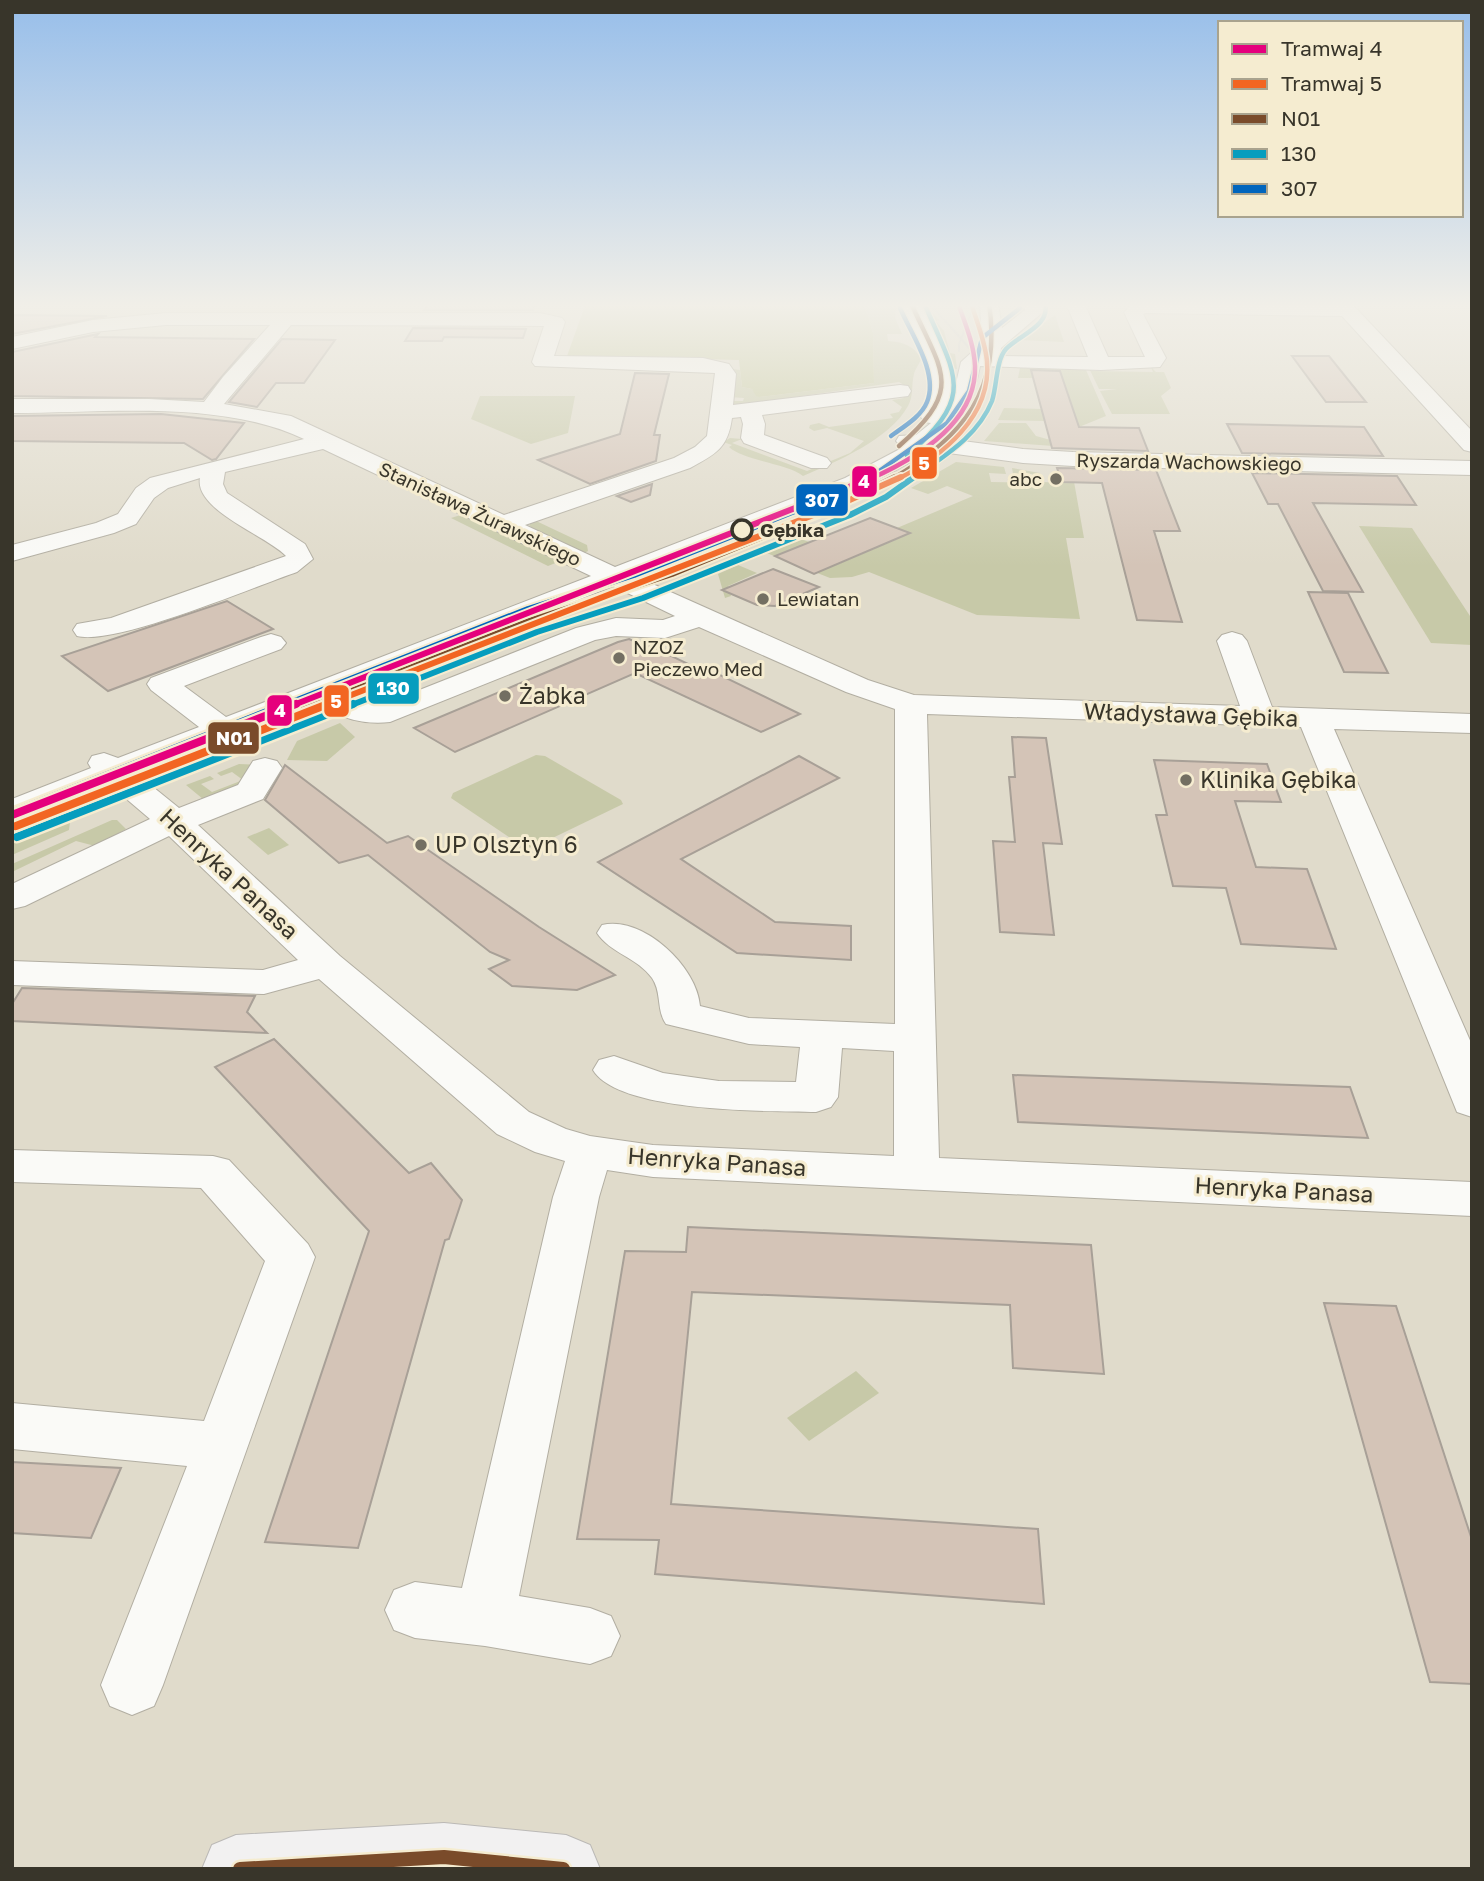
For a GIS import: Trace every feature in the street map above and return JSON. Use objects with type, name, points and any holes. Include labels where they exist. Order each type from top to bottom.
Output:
[{"type":"main road","points":[[236,1869],[444,1857],[566,1869]]},
{"type":"street","points":[[210,409],[223,391]]},
{"type":"street","points":[[504,524],[682,463],[703,452],[718,438],[724,391]]},
{"type":"street","points":[[949,391],[951,397]]},
{"type":"street","points":[[951,397],[964,396],[965,391]]},
{"type":"street","points":[[12,811],[222,729],[333,698],[533,620],[618,577],[854,483],[922,444],[956,432],[973,411],[982,391]]},
{"type":"street","points":[[1422,391],[1472,445]]},
{"type":"street","points":[[922,444],[951,397]]},
{"type":"street","points":[[721,413],[784,425],[896,400]]},
{"type":"street","name":"Stanisława Żurawskiego","points":[[12,406],[210,409],[250,413],[284,421],[322,442],[618,577]]},
{"type":"street","points":[[752,418],[752,439],[819,463]]},
{"type":"street","points":[[12,553],[106,528],[127,519],[145,493],[159,483],[214,467],[322,442]]},
{"type":"street","name":"Ryszarda Wachowskiego","points":[[922,444],[1073,459],[1472,468]]},
{"type":"street","points":[[87,630],[116,626],[288,566],[300,559],[296,550],[216,497],[211,484],[214,467]]},
{"type":"street","points":[[222,729],[293,681],[469,614],[618,577]]},
{"type":"street","name":"Władysława Gębika","points":[[618,577],[700,617],[857,686],[911,704],[1472,724]]},
{"type":"street","points":[[333,698],[360,713],[390,713],[586,634],[616,627],[665,629],[700,617]]},
{"type":"street","points":[[1232,641],[1260,718]]},
{"type":"street","points":[[222,729],[162,684],[271,643]]},
{"type":"street","points":[[911,704],[917,1172]]},
{"type":"street","points":[[1314,720],[1449,1040],[1472,1102]]},
{"type":"street","points":[[12,898],[109,848],[251,792],[265,768]]},
{"type":"street","points":[[12,798],[114,771]]},
{"type":"street","points":[[12,826],[114,771]]},
{"type":"street","name":"Henryka Panasa","points":[[114,771],[174,821],[326,965],[513,1123],[551,1141],[590,1152],[653,1161],[1472,1199]]},
{"type":"street","points":[[616,933],[673,973],[680,996],[680,1014],[749,1031],[916,1038]]},
{"type":"street","points":[[12,973],[264,982],[326,965]]},
{"type":"street","points":[[614,1070],[656,1086],[719,1096],[816,1097],[822,1035]]},
{"type":"street","points":[[485,1618],[576,1197],[590,1152]]},
{"type":"street","points":[[12,1166],[214,1172],[291,1257],[132,1685]]},
{"type":"street","points":[[12,1426],[222,1446]]},
{"type":"street","points":[[415,1611],[485,1618],[590,1636]]},
{"type":"green space","points":[[730,391],[754,391],[759,397],[810,391],[838,391],[746,404],[735,409],[728,401],[743,401],[744,398],[729,397]]},
{"type":"green space","points":[[753,391],[810,391],[759,397]]},
{"type":"green space","points":[[904,391],[912,391],[908,406],[889,429],[861,448],[803,476],[787,468],[745,456],[729,447],[732,445],[723,442],[730,438],[742,439],[732,443],[807,471],[850,453],[864,441],[827,428],[814,431],[809,428],[810,425],[819,423],[829,427],[893,418],[890,414],[899,412],[902,407],[892,400],[904,398],[901,395]]},
{"type":"green space","points":[[1066,391],[1095,391],[1106,416],[1079,427]]},
{"type":"green space","points":[[1100,391],[1168,391],[1161,396],[1170,414],[1112,414]]},
{"type":"green space","points":[[480,396],[575,396],[568,433],[531,444],[471,419]]},
{"type":"green space","points":[[1004,408],[1042,409],[1046,421],[998,420]]},
{"type":"green space","points":[[999,423],[1026,423],[1036,436],[1080,448],[984,441]]},
{"type":"green space","points":[[956,462],[1004,467],[1006,474],[989,473],[991,482],[1035,483],[1032,474],[1013,474],[1012,468],[1040,473],[1042,482],[1071,483],[1073,476],[1084,538],[1066,538],[1080,619],[977,615],[869,572],[852,577],[830,578],[764,552],[798,538],[815,544],[802,557],[829,568],[909,534],[897,528],[973,496],[947,486],[928,494],[911,488]]},
{"type":"green space","points":[[467,513],[563,560],[548,566],[451,518]]},
{"type":"green space","points":[[534,520],[587,545],[588,551],[584,553],[534,530],[529,525]]},
{"type":"green space","points":[[1359,526],[1412,528],[1472,619],[1472,645],[1431,643]]},
{"type":"green space","points":[[738,565],[757,573],[728,586],[731,596],[725,598],[718,574]]},
{"type":"green space","points":[[340,723],[355,737],[327,761],[287,760],[297,741]]},
{"type":"green space","points":[[536,755],[545,756],[621,800],[623,804],[536,846],[525,848],[451,798],[453,793]]},
{"type":"green space","points":[[239,764],[260,765],[250,782],[209,804],[186,785],[210,776],[214,779],[201,784],[212,792],[243,780],[232,772],[221,776],[217,773]]},
{"type":"green space","points":[[117,820],[126,829],[95,846],[76,841],[12,872],[12,864]]},
{"type":"green space","points":[[70,822],[69,830],[12,855],[12,840]]},
{"type":"green space","points":[[269,828],[289,845],[268,855],[247,837]]},
{"type":"green space","points":[[856,1371],[879,1393],[809,1441],[787,1418]]},
{"type":"building","points":[[12,391],[210,391],[203,399],[12,396]]},
{"type":"building","points":[[238,391],[270,391],[257,407],[229,402]]},
{"type":"building","points":[[631,391],[665,391],[654,435],[660,435],[656,461],[590,484],[538,460],[620,434]]},
{"type":"building","points":[[1037,391],[1067,391],[1079,427],[1139,428],[1148,451],[1052,448]]},
{"type":"building","points":[[1318,391],[1357,391],[1366,402],[1326,402]]},
{"type":"building","points":[[161,414],[244,423],[216,459],[212,460],[184,443],[12,441],[12,416]]},
{"type":"building","points":[[1227,424],[1364,427],[1383,456],[1242,453]]},
{"type":"building","points":[[1057,468],[1156,470],[1180,531],[1154,531],[1182,622],[1137,620],[1102,483],[1062,482]]},
{"type":"building","points":[[1252,473],[1397,476],[1416,505],[1313,503],[1363,592],[1323,591],[1278,504],[1268,504]]},
{"type":"building","points":[[652,484],[650,495],[631,502],[617,496]]},
{"type":"building","points":[[870,518],[910,533],[814,574],[775,556]]},
{"type":"building","points":[[773,569],[819,587],[775,606],[757,605],[722,590]]},
{"type":"building","points":[[1308,592],[1348,593],[1388,673],[1344,672]]},
{"type":"building","points":[[227,601],[273,629],[108,691],[62,656]]},
{"type":"building","points":[[629,639],[642,642],[709,674],[714,672],[800,714],[761,732],[635,673],[455,752],[414,728],[618,642]]},
{"type":"building","points":[[1012,737],[1046,738],[1062,844],[1043,843],[1054,935],[1000,932],[993,841],[1015,842],[1009,777],[1015,777]]},
{"type":"building","points":[[799,756],[839,778],[681,859],[775,922],[851,926],[851,960],[737,953],[598,862]]},
{"type":"building","points":[[1154,760],[1267,764],[1281,802],[1235,801],[1256,867],[1307,869],[1336,949],[1241,944],[1226,888],[1173,886],[1156,815],[1167,815]]},
{"type":"building","points":[[285,765],[387,843],[408,836],[539,927],[615,975],[577,990],[512,986],[489,969],[509,960],[490,952],[368,855],[339,863],[265,800]]},
{"type":"building","points":[[22,988],[255,996],[247,1012],[267,1033],[12,1021],[12,1004]]},
{"type":"building","points":[[274,1039],[409,1173],[431,1163],[462,1200],[449,1239],[445,1240],[358,1548],[265,1542],[369,1231],[215,1067]]},
{"type":"building","points":[[1013,1075],[1350,1087],[1368,1138],[1018,1122]]},
{"type":"building","points":[[688,1227],[1091,1245],[1104,1374],[1013,1368],[1010,1305],[692,1292],[671,1504],[1038,1529],[1044,1604],[655,1574],[659,1540],[577,1539],[625,1251],[686,1252]]},
{"type":"building","points":[[1324,1303],[1396,1306],[1472,1540],[1472,1684],[1430,1682]]},
{"type":"building","points":[[12,1462],[121,1468],[91,1538],[12,1533]]},
{"type":"tram line","name":"4","points":[[12,815],[875,477],[899,465],[942,435],[958,417],[971,391]]},
{"type":"tram line","name":"5","points":[[16,826],[883,486],[932,458],[953,441],[970,421],[983,391]]},
{"type":"transit line","name":"307","points":[[891,436],[920,412],[927,402],[930,391]]},
{"type":"transit line","name":"N01","points":[[899,446],[921,427],[935,410],[942,391]]},
{"type":"transit line","name":"130","points":[[907,456],[930,436],[945,418],[953,401],[954,391]]},
{"type":"transit line","name":"307","points":[[12,813],[528,609],[634,575],[840,493],[875,475],[947,423],[969,391]]},
{"type":"transit line","name":"N01","points":[[12,826],[529,621],[672,574],[828,510],[873,489],[936,449],[966,420],[983,391]]},
{"type":"transit line","name":"130","points":[[17,837],[537,632],[643,598],[850,515],[886,497],[966,440],[983,418],[994,391]]},
{"type":"transit line","name":"N01","points":[[240,1869],[444,1857],[563,1869]]},
{"type":"place","name":"abc","points":[[1056,479]]},
{"type":"place","name":"Gębika","points":[[742,530]]},
{"type":"place","name":"Lewiatan","points":[[763,599]]},
{"type":"place","name":"NZOZ Pieczewo Med","points":[[619,658]]},
{"type":"place","name":"Żabka","points":[[505,696]]},
{"type":"place","name":"Klinika Gębika","points":[[1186,780]]},
{"type":"place","name":"UP Olsztyn 6","points":[[421,845]]}]
